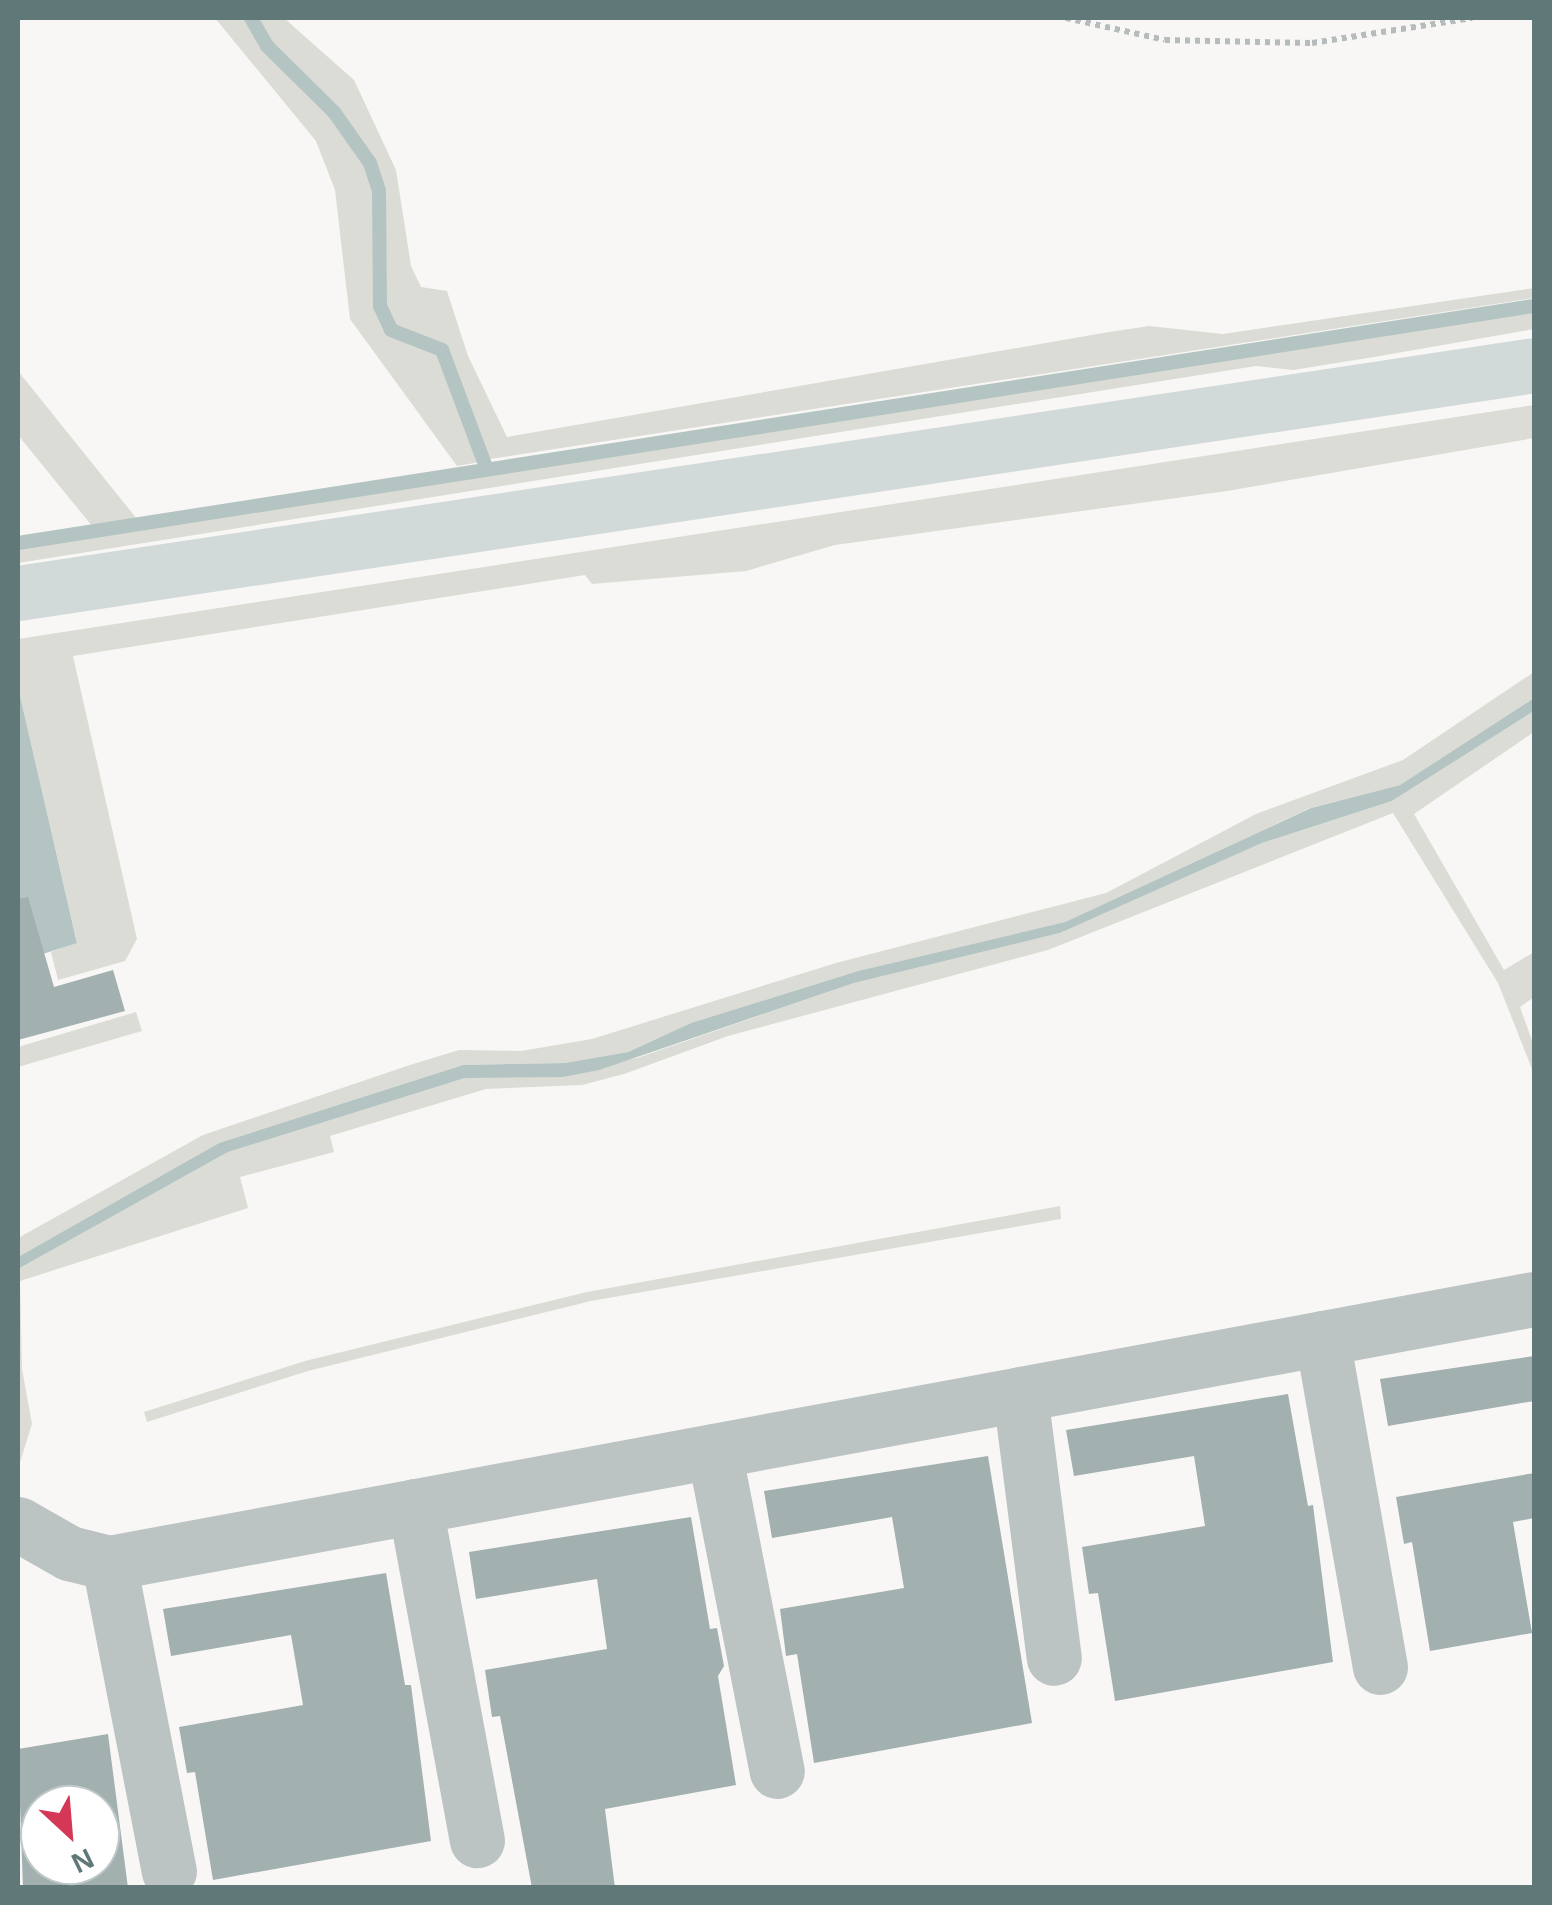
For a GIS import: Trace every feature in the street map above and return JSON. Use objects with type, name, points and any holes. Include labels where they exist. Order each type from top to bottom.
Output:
[{"type":"main road","points":[[18,594],[1534,365]]},
{"type":"street","points":[[18,1524],[70,1553],[109,1563],[1534,1299]]},
{"type":"street","points":[[1322,1338],[1380,1667]]},
{"type":"street","points":[[1020,1394],[1054,1658]]},
{"type":"street","points":[[714,1451],[777,1771]]},
{"type":"street","points":[[415,1506],[477,1840]]},
{"type":"street","points":[[109,1563],[169,1870]]},
{"type":"path","points":[[1066,18],[1165,40],[1312,43],[1472,18]]},
{"type":"shaded area","points":[[215,18],[247,18],[264,49],[331,114],[366,165],[378,217],[376,307],[388,333],[439,353],[481,462],[457,466],[350,319],[335,190],[316,141]]},
{"type":"shaded area","points":[[255,18],[284,18],[354,80],[396,170],[411,266],[421,287],[447,291],[468,356],[507,437],[1149,326],[1223,334],[1534,288],[1534,298],[490,459],[471,429],[445,348],[394,328],[383,305],[383,190],[373,162],[337,109],[270,44]]},
{"type":"shaded area","points":[[1534,310],[1534,329],[1374,357],[1293,370],[1256,366],[18,563],[18,546]]},
{"type":"shaded area","points":[[18,371],[137,519],[92,526],[18,435]]},
{"type":"shaded area","points":[[1534,405],[1534,438],[1227,491],[835,545],[746,571],[592,584],[585,575],[73,656],[137,939],[125,961],[58,980],[51,952],[77,942],[18,687],[18,639]]},
{"type":"shaded area","points":[[1534,672],[1534,698],[1400,785],[1310,808],[1065,922],[858,971],[691,1023],[628,1052],[565,1063],[463,1065],[219,1143],[18,1257],[18,1238],[203,1135],[410,1065],[459,1050],[521,1051],[592,1039],[836,963],[1106,893],[1256,814],[1403,760]]},
{"type":"shaded area","points":[[18,687],[77,943],[18,962]]},
{"type":"shaded area","points":[[1534,698],[1534,711],[1392,801],[1262,843],[1060,933],[854,983],[599,1070],[563,1077],[465,1078],[228,1152],[18,1269],[18,1257],[219,1143],[463,1065],[565,1063],[628,1052],[691,1023],[858,971],[1065,922],[1311,808],[1400,785]]},
{"type":"shaded area","points":[[1534,711],[1534,732],[1414,814],[1504,970],[1534,952],[1534,997],[1520,1007],[1534,1046],[1534,1074],[1498,983],[1393,813],[1048,950],[728,1036],[582,1085],[486,1089],[330,1136],[334,1152],[240,1177],[248,1208],[20,1281],[22,1369],[32,1424],[18,1469],[18,1269],[228,1152],[465,1078],[637,1058],[854,983],[1060,933],[1262,843],[1392,801]]},
{"type":"shaded area","points":[[136,1012],[142,1031],[18,1067],[18,1047]]},
{"type":"shaded area","points":[[1060,1206],[1061,1219],[591,1301],[308,1371],[147,1422],[144,1412],[305,1361],[587,1292]]},
{"type":"building","points":[[28,897],[54,987],[113,970],[125,1011],[18,1040],[18,899]]},
{"type":"building","points":[[1534,1356],[1534,1401],[1388,1426],[1380,1379]]},
{"type":"building","points":[[1288,1394],[1308,1506],[1313,1505],[1333,1662],[1115,1701],[1098,1593],[1089,1594],[1082,1547],[1205,1526],[1194,1456],[1074,1476],[1066,1430]]},
{"type":"building","points":[[988,1456],[1032,1723],[814,1763],[797,1654],[786,1656],[780,1609],[904,1588],[892,1517],[772,1538],[764,1491]]},
{"type":"building","points":[[1534,1473],[1534,1518],[1513,1522],[1532,1633],[1430,1651],[1412,1542],[1404,1544],[1396,1497]]},
{"type":"building","points":[[691,1517],[710,1629],[717,1628],[724,1666],[718,1676],[736,1785],[605,1809],[615,1888],[532,1888],[500,1716],[492,1717],[485,1670],[607,1649],[597,1579],[476,1599],[469,1552]]},
{"type":"building","points":[[386,1573],[405,1685],[411,1685],[431,1841],[213,1880],[195,1772],[187,1773],[179,1727],[303,1705],[291,1635],[171,1656],[163,1609]]},
{"type":"building","points":[[108,1734],[115,1785],[20,1785],[20,1805],[18,1749]]},
{"type":"building","points":[[120,1826],[128,1888],[23,1885],[120,1885]]},
{"type":"waterway","points":[[251,18],[267,46],[334,112],[370,163],[379,191],[380,306],[391,330],[442,350],[486,467]]},
{"type":"waterway","points":[[18,543],[1534,306]]}]
